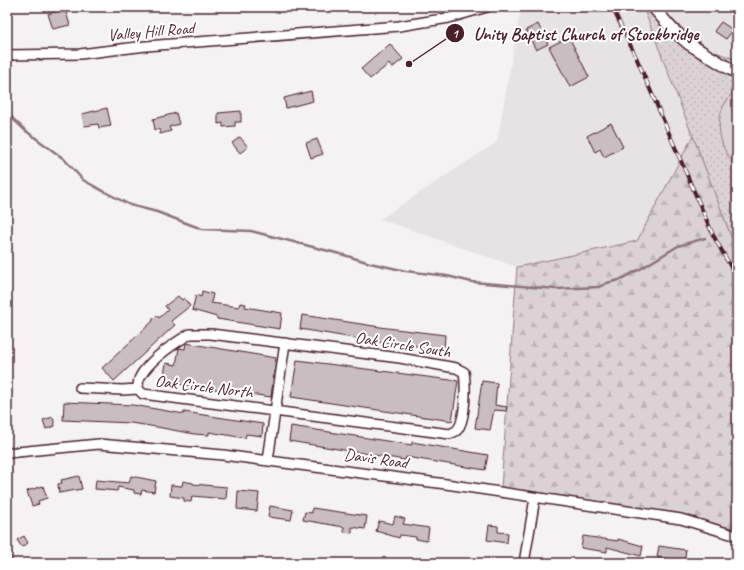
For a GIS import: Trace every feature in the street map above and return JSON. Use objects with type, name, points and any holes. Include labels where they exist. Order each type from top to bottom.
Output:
[{"type":"street","name":"Valley Hill Road","points":[[7,55],[80,54],[146,46],[399,26],[449,18],[487,7]]},
{"type":"street","points":[[653,7],[673,30],[689,44],[730,70],[737,72]]},
{"type":"street","name":"Oak Circle North","points":[[275,410],[143,394],[138,389],[139,378],[150,364],[171,345],[190,334],[211,334],[285,343]]},
{"type":"street","points":[[268,460],[285,343]]},
{"type":"street","name":"Oak Circle South","points":[[275,410],[450,434],[457,431],[462,419],[466,383],[464,372],[456,368],[400,358],[285,343]]},
{"type":"street","points":[[80,388],[122,390],[138,389]]},
{"type":"street","name":"Davis Road","points":[[7,452],[98,444],[268,460],[446,484],[681,519],[737,536]]},
{"type":"street","points":[[524,563],[534,498]]},
{"type":"shaded area","points":[[521,7],[643,7],[693,136],[637,241],[517,267],[380,219],[497,142]]},
{"type":"shaded area","points":[[656,7],[737,7],[737,60],[710,50]]},
{"type":"green space","points":[[643,7],[656,7],[710,50],[737,60],[737,247],[732,239]]},
{"type":"green space","points":[[733,92],[737,93],[737,167],[728,157],[722,144],[719,124],[722,110]]},
{"type":"green space","points":[[693,136],[732,239],[737,247],[737,529],[501,488],[517,267],[637,241]]},
{"type":"building","points":[[65,9],[70,25],[53,29],[48,14]]},
{"type":"building","points":[[721,22],[733,30],[726,39],[714,31]]},
{"type":"building","points":[[538,24],[548,44],[536,50],[526,30]]},
{"type":"building","points":[[569,37],[589,77],[570,87],[549,47]]},
{"type":"building","points":[[390,44],[403,59],[392,68],[389,64],[370,79],[361,69]]},
{"type":"building","points":[[311,91],[313,101],[286,108],[284,98]]},
{"type":"building","points":[[107,108],[111,126],[99,128],[98,124],[85,126],[82,114]]},
{"type":"building","points":[[241,111],[241,122],[235,122],[235,126],[223,127],[223,123],[218,124],[218,113]]},
{"type":"building","points":[[176,113],[179,124],[169,127],[171,131],[160,134],[159,129],[155,130],[153,119]]},
{"type":"building","points":[[611,123],[623,147],[604,157],[600,149],[595,152],[587,136]]},
{"type":"building","points":[[240,137],[248,147],[240,153],[232,143]]},
{"type":"building","points":[[317,139],[323,154],[311,158],[306,143]]},
{"type":"building","points":[[202,291],[213,294],[211,303],[239,307],[240,303],[246,304],[245,307],[282,313],[280,329],[217,319],[217,317],[192,310],[196,295],[201,297]]},
{"type":"building","points":[[178,296],[182,300],[184,298],[190,306],[171,321],[175,325],[114,381],[102,368],[153,321],[152,320],[157,315],[159,318],[168,310],[165,306]]},
{"type":"building","points":[[302,315],[445,335],[444,350],[377,342],[300,329]]},
{"type":"building","points":[[186,343],[276,358],[271,397],[163,382],[166,363],[176,365],[179,348],[185,349]]},
{"type":"building","points":[[297,360],[458,381],[452,421],[291,397]]},
{"type":"building","points":[[482,381],[497,383],[495,405],[507,407],[506,411],[494,410],[490,430],[475,428]]},
{"type":"building","points":[[64,402],[133,405],[184,414],[184,412],[263,424],[262,436],[246,434],[245,438],[209,432],[209,435],[194,434],[131,423],[63,420]]},
{"type":"building","points":[[53,417],[55,426],[46,429],[43,420]]},
{"type":"building","points":[[291,426],[412,445],[412,442],[488,455],[485,470],[406,457],[405,460],[289,441]]},
{"type":"building","points":[[79,476],[82,489],[59,493],[58,484],[62,483],[61,480]]},
{"type":"building","points":[[131,476],[156,481],[154,492],[142,490],[141,494],[134,493],[134,490],[118,487],[117,491],[95,489],[96,480],[129,483]]},
{"type":"building","points":[[183,481],[193,484],[227,487],[226,499],[192,496],[191,502],[184,501],[184,498],[170,496],[171,485],[182,486]]},
{"type":"building","points":[[43,486],[47,498],[38,501],[39,504],[32,506],[27,491]]},
{"type":"building","points":[[238,491],[259,493],[257,511],[237,509]]},
{"type":"building","points":[[270,506],[293,510],[291,520],[268,517]]},
{"type":"building","points":[[312,508],[367,516],[365,529],[352,527],[352,533],[344,532],[344,527],[303,520],[305,512],[312,513]]},
{"type":"building","points":[[395,516],[405,519],[403,524],[429,528],[427,541],[416,539],[416,537],[400,535],[399,538],[376,531],[379,521],[393,524]]},
{"type":"building","points":[[489,525],[498,526],[498,532],[508,533],[507,543],[487,540]]},
{"type":"building","points":[[24,536],[28,543],[22,547],[17,540]]},
{"type":"building","points":[[583,536],[618,541],[618,539],[643,546],[641,556],[607,547],[607,552],[581,548]]},
{"type":"building","points":[[659,546],[686,550],[684,562],[657,557]]},
{"type":"waterway","points":[[7,111],[26,131],[64,159],[83,180],[130,205],[157,212],[202,229],[251,231],[370,263],[406,271],[447,276],[472,282],[556,289],[599,287],[619,280],[678,246],[705,238]]},
{"type":"railway","points":[[612,7],[636,57],[713,235],[737,278]]},
{"type":"place","name":"Unity Baptist Church of Stockbridge","points":[[409,64]]}]
